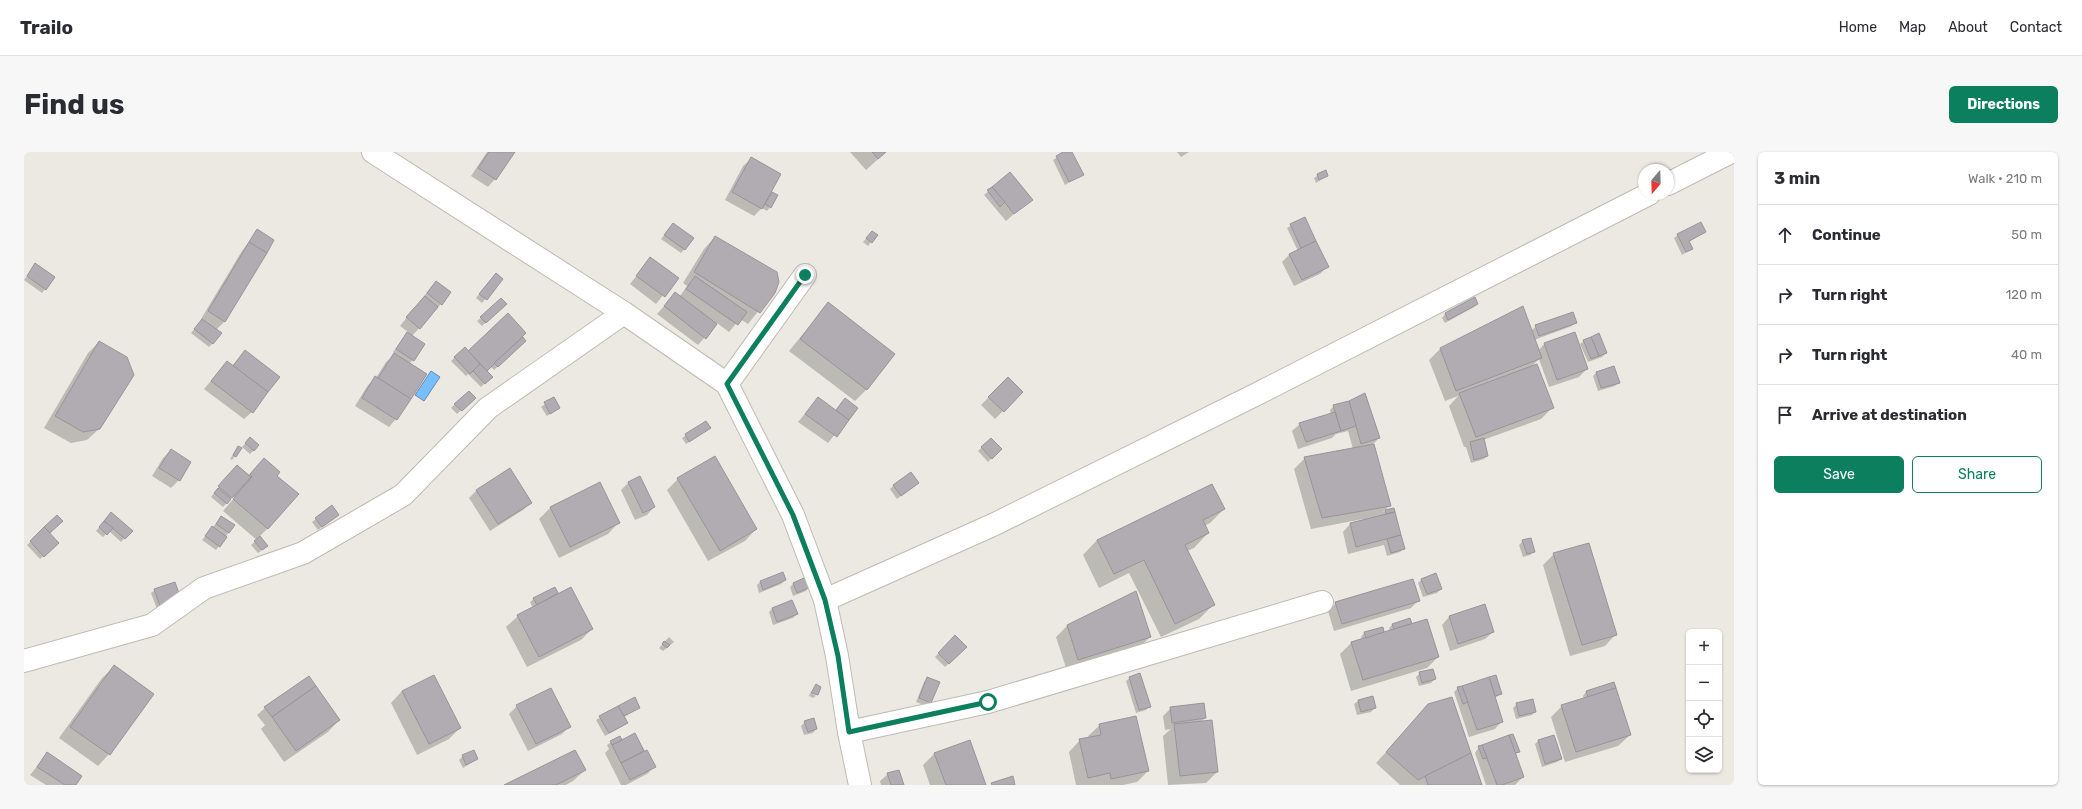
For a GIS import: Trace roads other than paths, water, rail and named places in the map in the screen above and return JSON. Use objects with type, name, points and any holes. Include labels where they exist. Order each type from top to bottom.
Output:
[{"type":"street","points":[[373,152],[624,313],[727,384],[793,515],[825,600],[838,656],[849,732],[860,785]]},
{"type":"street","points":[[1674,181],[1731,152]]},
{"type":"street","points":[[825,600],[1009,517],[1257,394],[1638,200]]},
{"type":"street","points":[[727,384],[805,275]]},
{"type":"street","points":[[24,660],[152,625],[204,588],[303,554],[403,496],[488,408],[624,313]]},
{"type":"street","points":[[849,732],[988,702],[1322,602]]},
{"type":"water","points":[[431,371],[440,377],[424,401],[415,395]]}]
